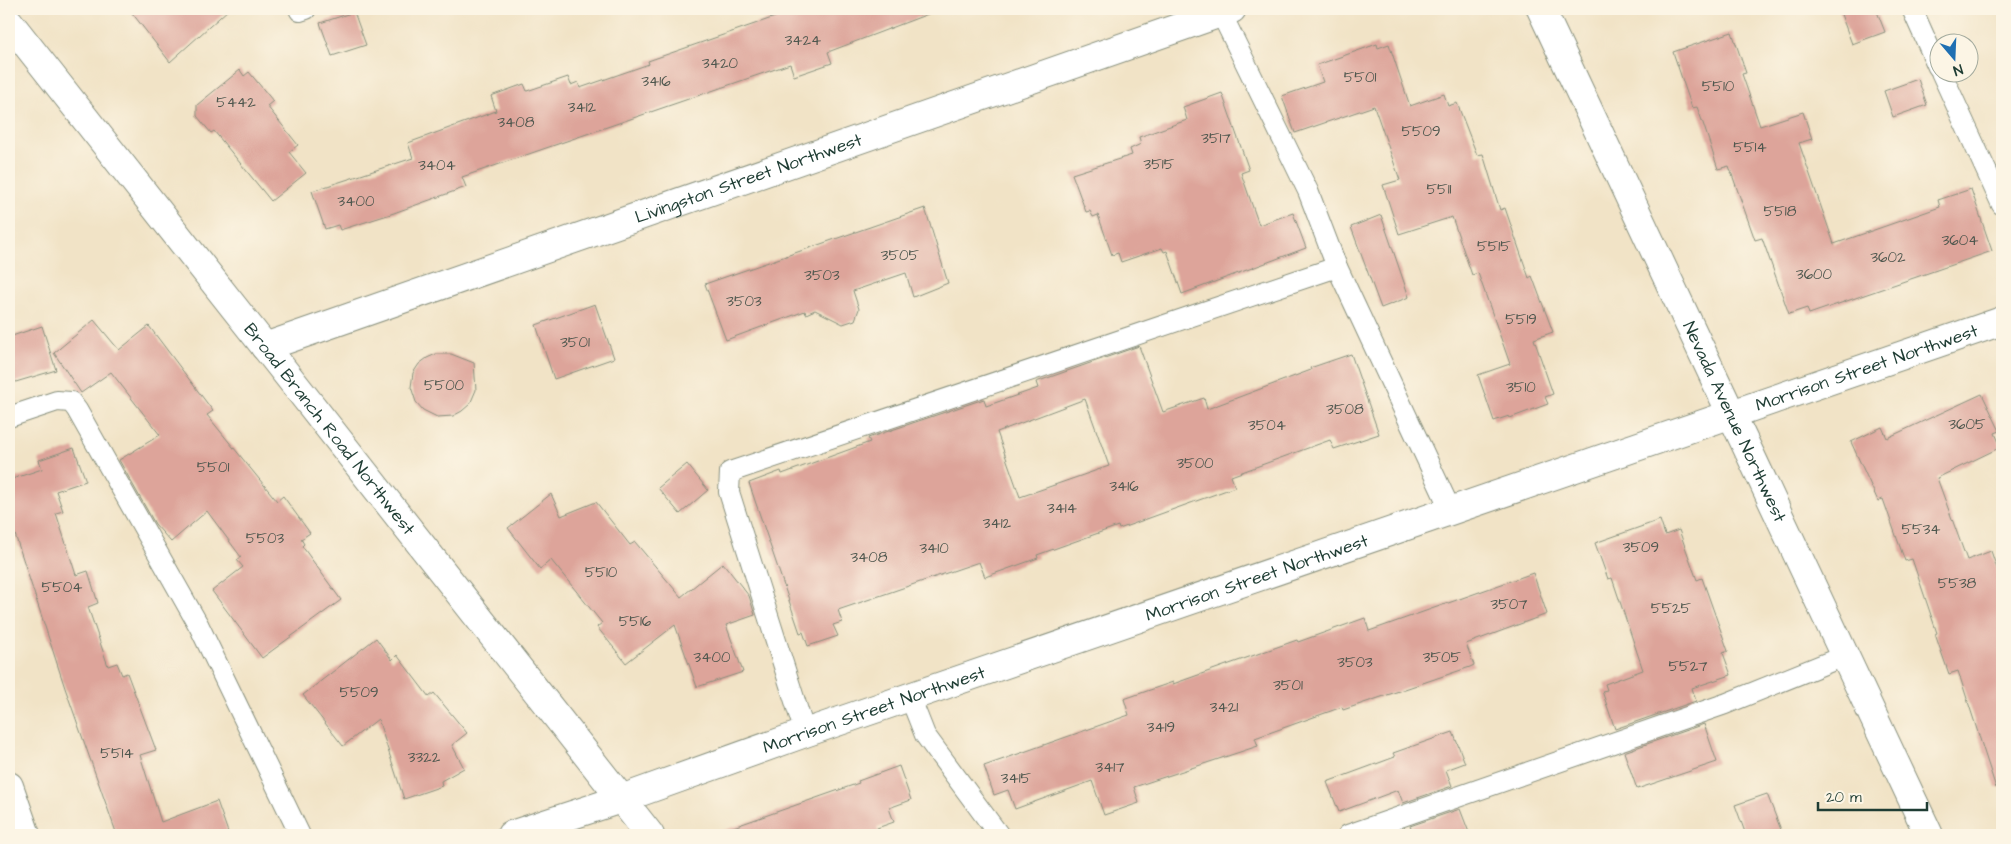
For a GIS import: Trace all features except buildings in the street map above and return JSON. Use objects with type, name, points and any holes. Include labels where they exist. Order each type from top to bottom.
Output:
[{"type":"street","name":"Nevada Avenue Northwest","points":[[1541,9],[1929,835]]},
{"type":"street","name":"Livingston Street Northwest","points":[[265,347],[1182,17],[1227,11]]},
{"type":"street","name":"Broad Branch Road Northwest","points":[[9,22],[650,835]]},
{"type":"street","name":"Morrison Street Northwest","points":[[511,835],[621,799],[805,733],[2002,321]]},
{"type":"street","points":[[9,786],[26,835]]},
{"type":"lane","points":[[299,9],[300,11],[306,9]]},
{"type":"lane","points":[[1912,9],[1928,44]]},
{"type":"lane","points":[[1227,11],[1308,191],[1337,267],[1451,511]]},
{"type":"lane","points":[[1946,82],[2002,205]]},
{"type":"lane","points":[[805,733],[729,492],[730,472],[1337,267]]},
{"type":"lane","points":[[9,417],[56,401],[71,402],[77,410],[199,626],[300,835]]},
{"type":"lane","points":[[1348,835],[1725,704],[1844,656]]},
{"type":"lane","points":[[910,697],[925,735],[999,835]]}]
